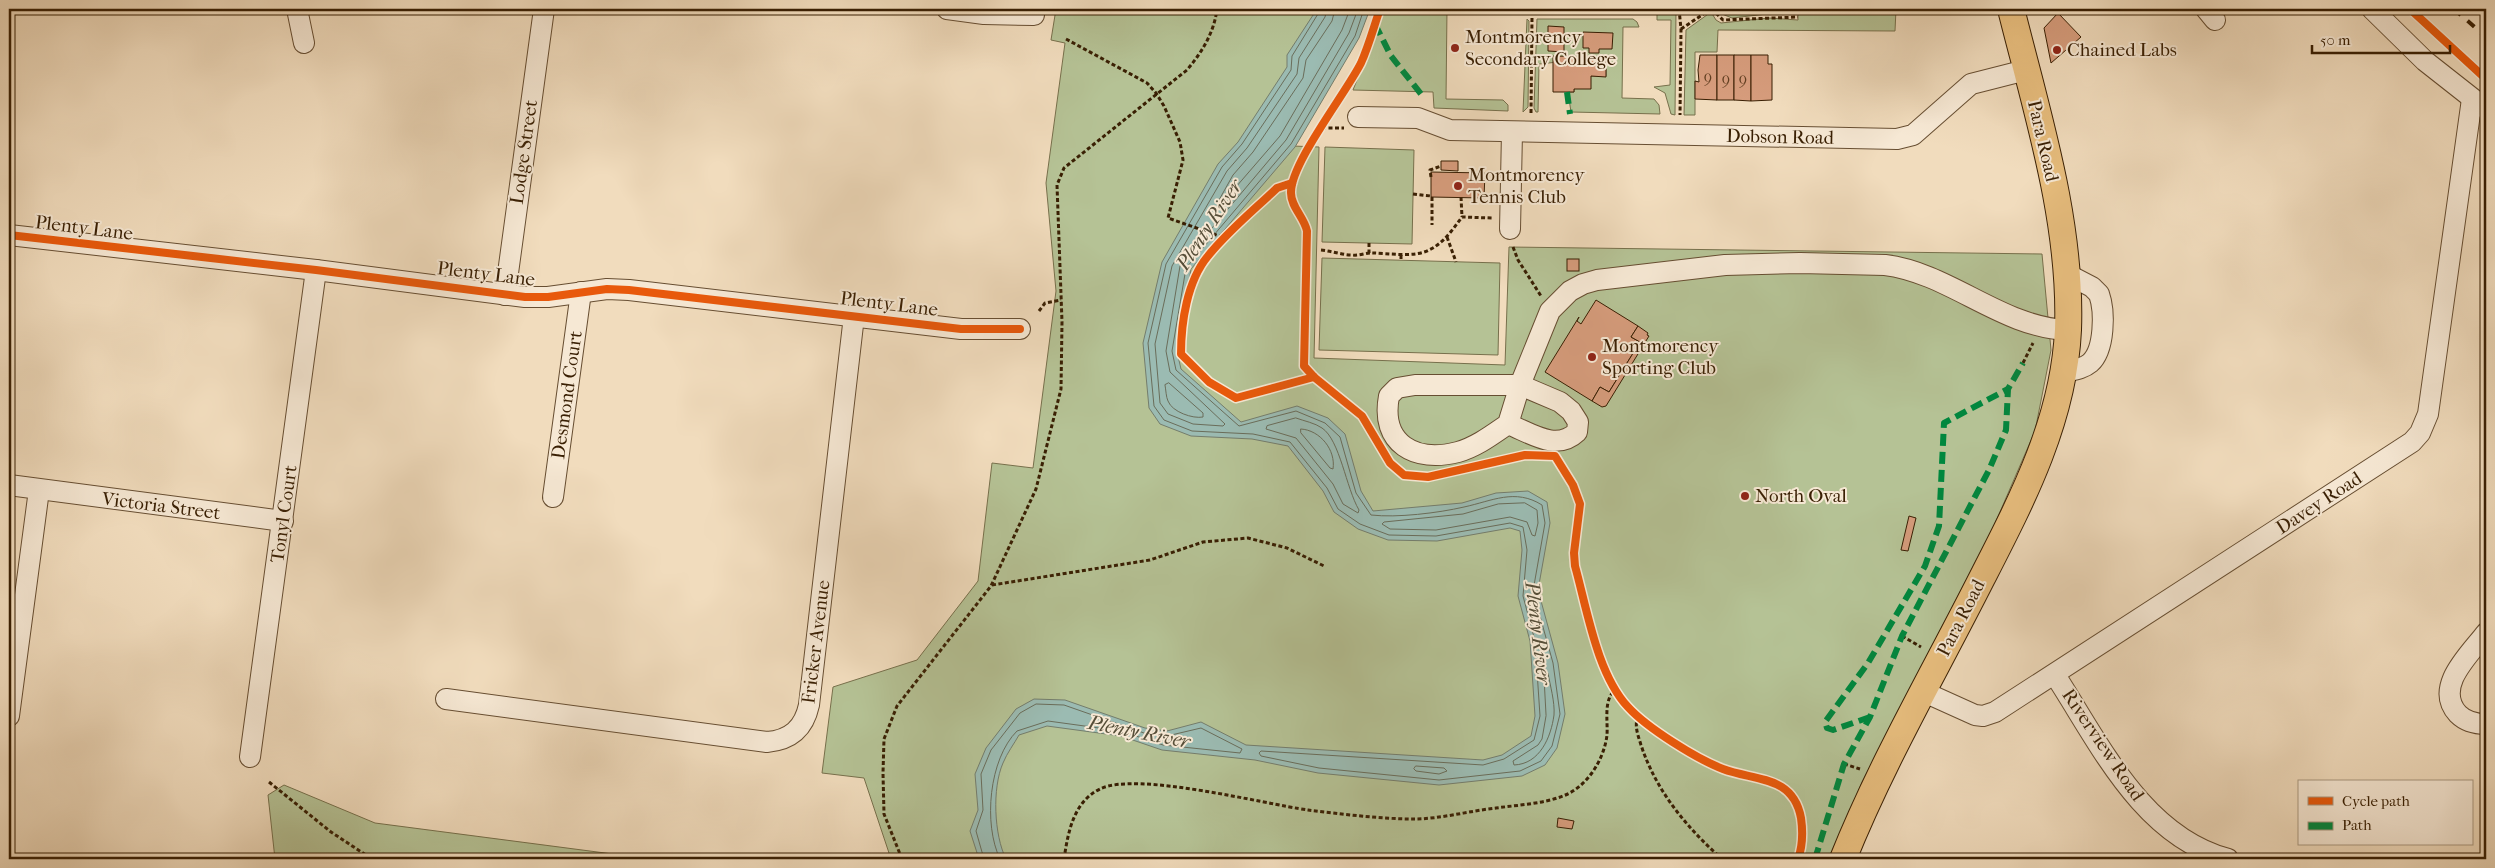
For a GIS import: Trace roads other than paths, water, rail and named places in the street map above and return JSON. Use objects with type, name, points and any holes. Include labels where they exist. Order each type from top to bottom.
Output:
[{"type":"main road","name":"Para Road","points":[[1843,859],[1863,814],[2007,529],[2043,447],[2057,406],[2064,372],[2068,330],[2066,274],[2054,190],[2011,9]]},
{"type":"street","points":[[297,9],[304,43]]},
{"type":"street","name":"Lodge Street","points":[[505,295],[544,9]]},
{"type":"street","points":[[947,9],[984,14],[1034,15]]},
{"type":"street","points":[[2372,9],[2425,61],[2479,104]]},
{"type":"street","name":"Dobson Road","points":[[1353,122],[1418,118],[1450,130],[1903,138],[1918,131],[1972,84],[2026,70]]},
{"type":"street","name":"Davey Road","points":[[1924,692],[1967,713],[1983,716],[1995,712],[2055,675],[2412,442],[2420,433],[2428,414],[2479,104]]},
{"type":"street","points":[[1510,223],[1512,132]]},
{"type":"street","name":"Plenty Lane","points":[[9,236],[316,270],[505,295],[548,297],[581,292],[629,290],[961,329],[1020,329]]},
{"type":"street","points":[[1508,424],[1555,442],[1570,439],[1578,432],[1578,422],[1571,411],[1560,402],[1520,385],[1415,385],[1398,388],[1389,396],[1388,419],[1392,432],[1406,448],[1432,456],[1458,452],[1484,440],[1508,424],[1520,385],[1550,311],[1570,292],[1597,280],[1726,265],[1871,264],[1904,268],[2032,324],[2068,330]]},
{"type":"street","name":"Tonyl Court","points":[[250,757],[316,270]]},
{"type":"street","points":[[2064,372],[2084,367],[2092,362],[2098,350],[2101,331],[2099,294],[2092,287],[2066,274]]},
{"type":"street","name":"Desmond Court","points":[[553,497],[581,292]]},
{"type":"street","name":"Fricker Avenue","points":[[446,699],[767,742],[790,737],[797,731],[804,721],[809,705],[854,316]]},
{"type":"street","name":"Victoria Street","points":[[9,485],[283,521]]},
{"type":"street","points":[[9,716],[39,490]]},
{"type":"street","points":[[2486,633],[2453,676],[2449,689],[2452,705],[2461,717],[2471,722],[2486,724]]},
{"type":"street","name":"Riverview Road","points":[[2055,675],[2136,798],[2185,841],[2204,851],[2228,859]]},
{"type":"water","name":"Plenty River","points":[[1317,9],[1370,9],[1359,38],[1295,147],[1191,269],[1177,352],[1181,369],[1241,422],[1297,406],[1328,418],[1345,434],[1361,491],[1373,511],[1462,503],[1496,493],[1528,491],[1547,502],[1550,523],[1538,590],[1558,663],[1565,714],[1557,748],[1545,765],[1522,776],[1439,785],[1318,773],[1255,760],[1162,750],[1121,736],[1047,726],[1019,735],[999,773],[996,798],[997,825],[1006,859],[979,859],[970,831],[978,810],[975,774],[986,748],[1016,709],[1034,699],[1065,700],[1145,728],[1167,731],[1201,722],[1246,745],[1483,760],[1502,755],[1531,736],[1535,716],[1530,641],[1518,596],[1522,550],[1520,531],[1510,528],[1437,541],[1388,540],[1358,529],[1334,512],[1323,491],[1288,446],[1252,439],[1191,436],[1160,424],[1149,408],[1143,343],[1162,262],[1218,164],[1238,142],[1287,67],[1287,55]]},
{"type":"railway","points":[[2454,9],[2486,37]]},
{"type":"railway","points":[[2478,9],[2486,16]]},
{"type":"place","name":"Montmorency Secondary College","points":[[1455,48]]},
{"type":"place","name":"Chained Labs","points":[[2057,50]]},
{"type":"place","name":"Montmorency Tennis Club","points":[[1458,186]]},
{"type":"place","name":"Montmorency Sporting Club","points":[[1592,357]]},
{"type":"place","name":"North Oval","points":[[1745,496]]}]
